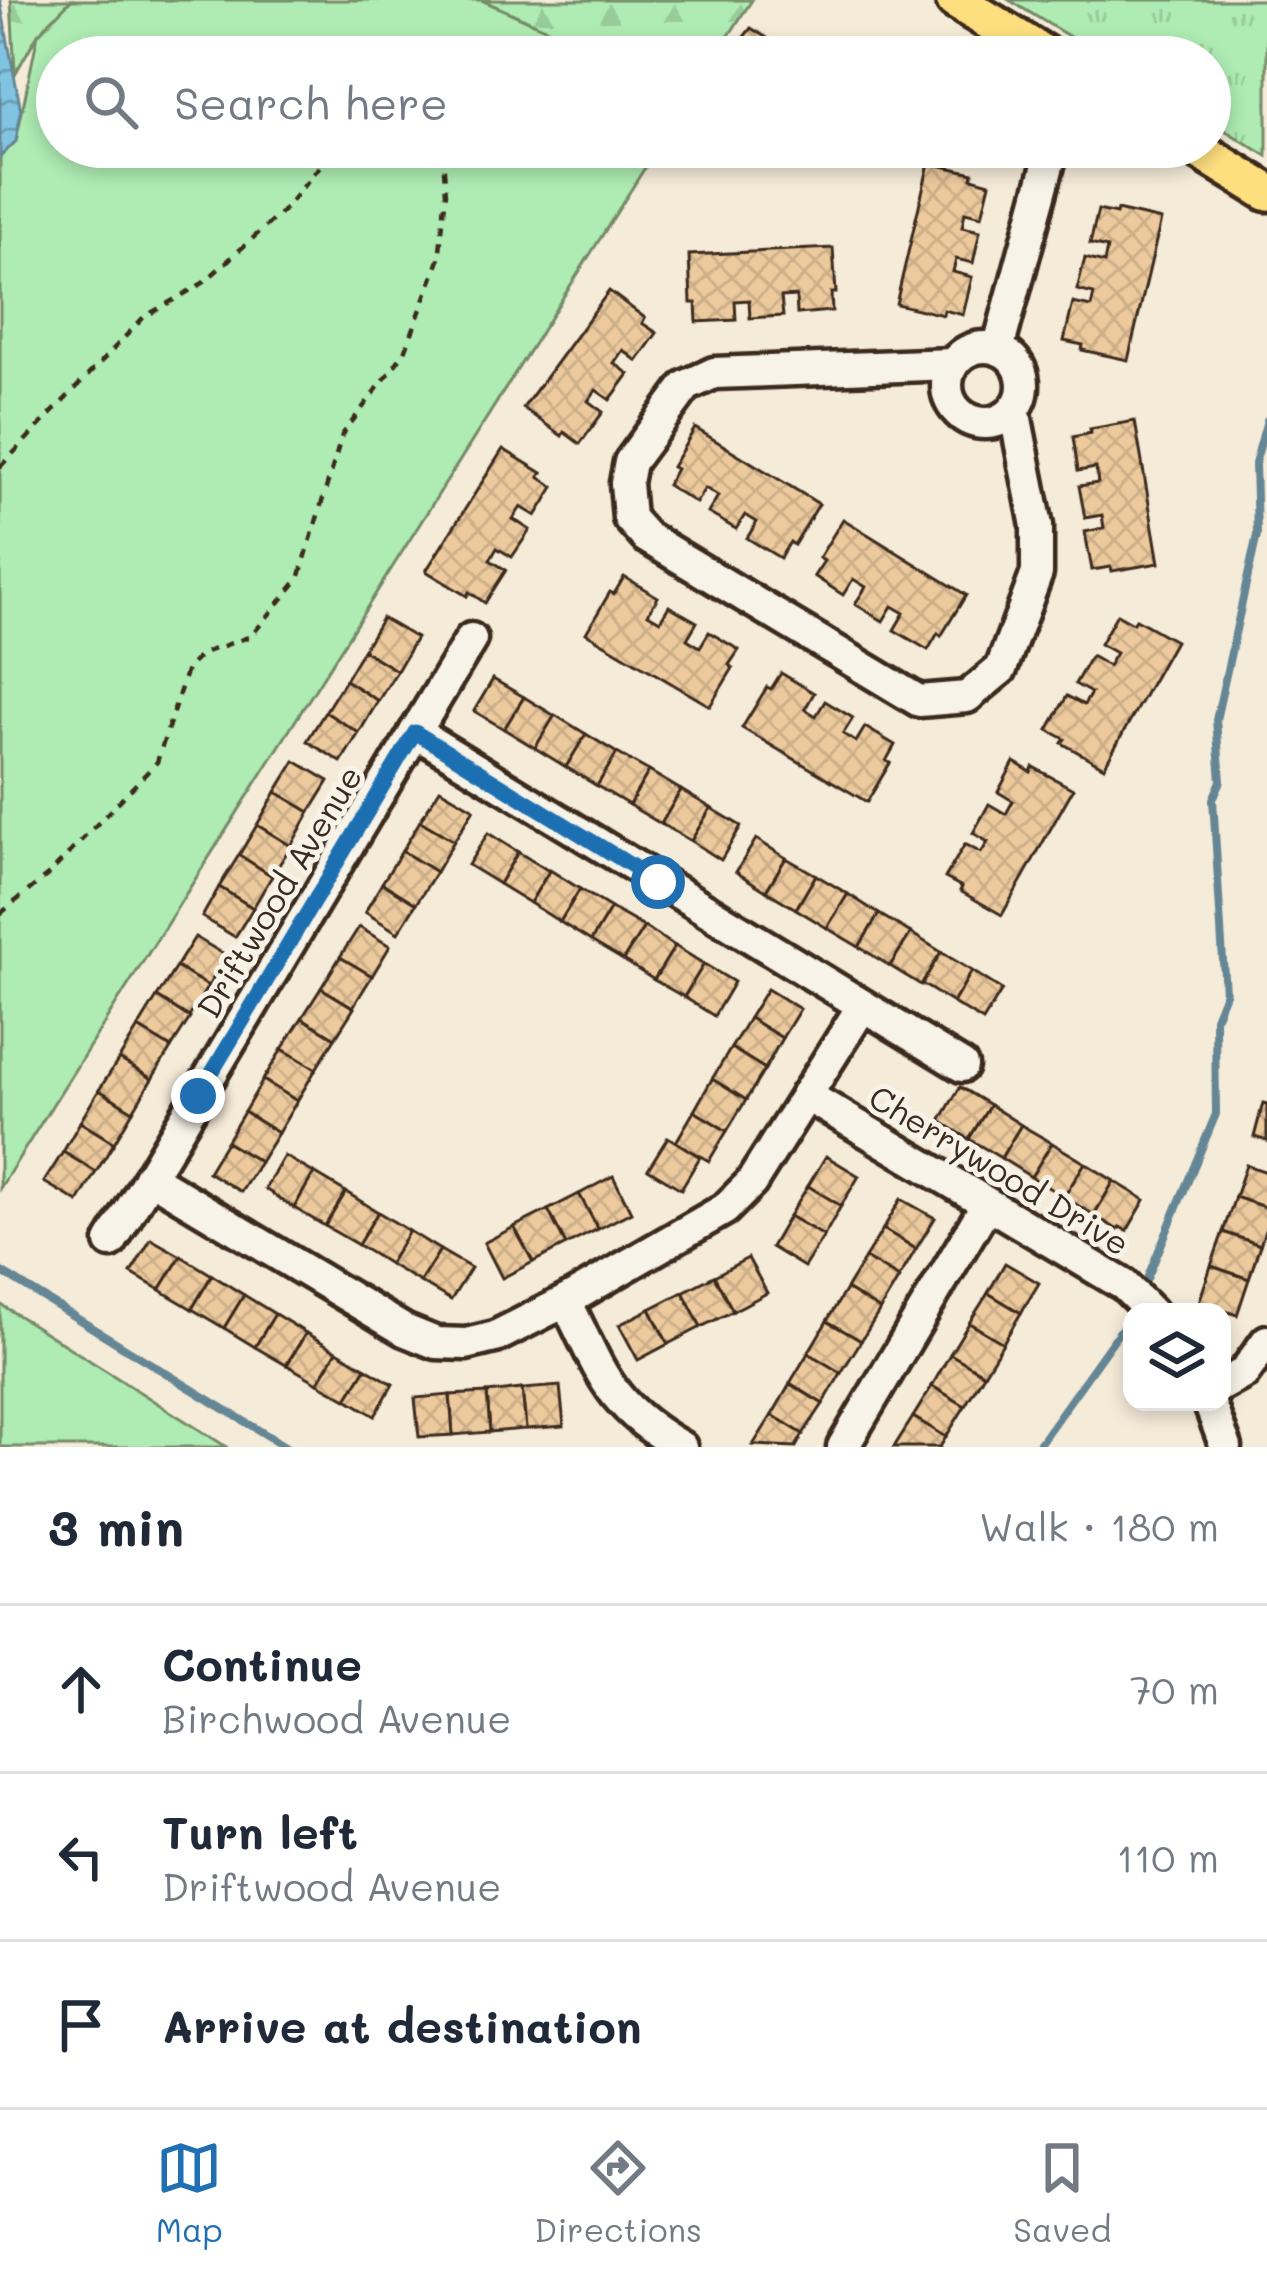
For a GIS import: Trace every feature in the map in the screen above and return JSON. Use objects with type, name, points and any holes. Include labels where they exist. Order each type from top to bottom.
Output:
[{"type":"main road","points":[[955,0],[1014,36]]},
{"type":"main road","points":[[1228,168],[1267,192]]},
{"type":"street","points":[[998,349],[1046,168]]},
{"type":"street","points":[[952,364],[946,388],[957,411],[979,423],[1014,410],[1022,375],[1017,364],[998,349],[972,348],[952,364],[714,373],[686,386],[630,462],[626,484],[629,518],[646,537],[920,701],[967,697],[1001,669],[1037,573],[1036,526],[1014,410]]},
{"type":"street","name":"Driftwood Avenue","points":[[111,1242],[471,639]]},
{"type":"street","points":[[415,732],[962,1066]]},
{"type":"street","points":[[149,1177],[404,1330],[436,1343],[466,1344],[495,1336],[566,1301],[725,1209],[751,1183],[862,1007]]},
{"type":"street","name":"Cherrywood Drive","points":[[806,1095],[1124,1285],[1142,1303]]},
{"type":"street","points":[[843,1447],[987,1204]]},
{"type":"street","points":[[566,1301],[612,1394],[642,1425],[681,1447]]},
{"type":"street","points":[[1231,1380],[1244,1373],[1267,1342]]},
{"type":"street","points":[[1212,1411],[1226,1447]]},
{"type":"path","points":[[0,467],[144,317],[203,284],[282,212],[319,168]]},
{"type":"path","points":[[0,914],[49,874],[157,761],[188,669],[203,653],[251,635],[299,579],[342,435],[404,352],[440,260],[444,168]]},
{"type":"green space","points":[[11,0],[71,0],[36,36],[15,74]]},
{"type":"green space","points":[[71,0],[481,0],[563,36],[38,36]]},
{"type":"green space","points":[[482,0],[752,0],[729,36],[563,36]]},
{"type":"green space","points":[[1009,0],[1267,0],[1267,156],[1231,134],[1231,36],[1068,36]]},
{"type":"green space","points":[[36,44],[36,168],[645,168],[0,1188],[0,157],[16,141]]},
{"type":"green space","points":[[0,1304],[222,1444],[228,1447],[0,1447]]},
{"type":"water","points":[[0,0],[21,111],[16,141],[0,157]]},
{"type":"building","points":[[928,168],[973,173],[972,178],[990,183],[982,216],[965,212],[962,227],[980,231],[973,263],[956,259],[953,272],[972,277],[963,315],[896,304]]},
{"type":"building","points":[[1098,210],[1161,220],[1128,360],[1064,341],[1073,303],[1091,307],[1094,294],[1077,290],[1085,258],[1104,263],[1107,248],[1090,244]]},
{"type":"building","points":[[833,248],[836,293],[831,293],[832,311],[797,314],[796,296],[781,297],[783,316],[750,318],[749,300],[735,301],[736,320],[697,322],[696,303],[691,303],[689,255]]},
{"type":"building","points":[[609,291],[657,333],[637,361],[623,350],[614,363],[629,374],[610,400],[596,390],[588,401],[603,412],[580,444],[523,408]]},
{"type":"building","points":[[1135,421],[1159,563],[1092,570],[1085,532],[1104,528],[1102,515],[1085,518],[1079,486],[1098,483],[1096,468],[1078,471],[1073,437]]},
{"type":"building","points":[[695,428],[819,504],[794,545],[790,542],[780,558],[747,538],[757,522],[745,515],[736,529],[708,513],[718,496],[705,488],[696,503],[667,485]]},
{"type":"building","points":[[503,449],[542,473],[539,477],[554,487],[536,516],[521,507],[513,519],[530,530],[512,557],[497,548],[490,560],[506,570],[485,603],[426,571]]},
{"type":"building","points":[[843,519],[966,595],[928,650],[894,630],[904,613],[892,606],[883,621],[855,604],[866,587],[853,579],[843,595],[814,576],[824,561],[819,558]]},
{"type":"building","points":[[624,577],[658,597],[648,614],[660,621],[669,606],[697,622],[687,639],[700,647],[709,632],[739,650],[710,706],[586,633]]},
{"type":"building","points":[[1117,614],[1175,641],[1104,767],[1048,730],[1067,696],[1084,705],[1091,693],[1075,684],[1091,656],[1108,666],[1116,653],[1100,644]]},
{"type":"building","points":[[382,618],[416,638],[397,671],[363,650]]},
{"type":"building","points":[[363,650],[397,671],[378,701],[345,680]]},
{"type":"building","points":[[781,673],[814,693],[805,709],[816,716],[825,701],[853,718],[843,734],[856,742],[865,727],[895,745],[867,802],[742,728]]},
{"type":"building","points":[[493,679],[524,697],[504,729],[474,711]]},
{"type":"building","points":[[345,680],[378,701],[359,733],[325,712]]},
{"type":"building","points":[[524,697],[555,716],[535,748],[504,729]]},
{"type":"building","points":[[325,712],[359,733],[341,762],[307,741]]},
{"type":"building","points":[[555,715],[586,734],[566,767],[535,748]]},
{"type":"building","points":[[586,734],[617,753],[597,786],[566,767]]},
{"type":"building","points":[[617,753],[649,771],[629,805],[597,786]]},
{"type":"building","points":[[295,761],[329,781],[310,812],[276,792]]},
{"type":"building","points":[[1014,762],[1073,789],[1002,915],[945,878],[965,844],[981,853],[988,842],[973,833],[989,804],[1006,814],[1013,801],[998,792]]},
{"type":"building","points":[[649,771],[681,790],[661,824],[629,805]]},
{"type":"building","points":[[440,789],[474,809],[454,841],[420,821]]},
{"type":"building","points":[[681,790],[711,808],[691,841],[661,824]]},
{"type":"building","points":[[276,792],[310,812],[291,846],[257,825]]},
{"type":"building","points":[[711,808],[741,826],[721,860],[691,841]]},
{"type":"building","points":[[420,821],[454,841],[436,872],[402,851]]},
{"type":"building","points":[[257,825],[291,846],[272,876],[239,855]]},
{"type":"building","points":[[488,833],[518,852],[499,884],[468,865]]},
{"type":"building","points":[[756,839],[786,858],[766,891],[736,872]]},
{"type":"building","points":[[402,851],[436,872],[416,904],[382,883]]},
{"type":"building","points":[[518,852],[549,871],[530,903],[499,884]]},
{"type":"building","points":[[239,855],[272,876],[253,908],[219,887]]},
{"type":"building","points":[[786,858],[816,875],[796,909],[766,891]]},
{"type":"building","points":[[550,870],[580,889],[560,922],[530,903]]},
{"type":"building","points":[[816,875],[848,894],[827,928],[796,909]]},
{"type":"building","points":[[382,883],[416,904],[398,933],[365,912]]},
{"type":"building","points":[[219,887],[253,908],[235,937],[202,917]]},
{"type":"building","points":[[580,889],[611,908],[591,941],[560,922]]},
{"type":"building","points":[[848,894],[879,914],[859,947],[827,928]]},
{"type":"building","points":[[611,908],[644,927],[623,960],[591,941]]},
{"type":"building","points":[[879,914],[911,933],[890,966],[859,947]]},
{"type":"building","points":[[359,927],[390,946],[372,976],[340,957]]},
{"type":"building","points":[[644,927],[675,946],[654,980],[623,960]]},
{"type":"building","points":[[911,933],[941,952],[921,985],[890,966]]},
{"type":"building","points":[[195,937],[227,956],[208,986],[176,967]]},
{"type":"building","points":[[675,946],[704,964],[684,997],[654,980]]},
{"type":"building","points":[[941,952],[972,971],[953,1003],[922,984]]},
{"type":"building","points":[[340,957],[372,976],[353,1007],[321,988]]},
{"type":"building","points":[[704,964],[734,982],[714,1016],[684,997]]},
{"type":"building","points":[[176,967],[208,986],[189,1017],[157,997]]},
{"type":"building","points":[[972,971],[1002,990],[983,1021],[953,1003]]},
{"type":"building","points":[[321,988],[354,1008],[335,1038],[302,1018]]},
{"type":"building","points":[[767,989],[800,1009],[782,1038],[749,1018]]},
{"type":"building","points":[[157,997],[190,1018],[171,1048],[138,1028]]},
{"type":"building","points":[[302,1018],[335,1038],[316,1069],[282,1049]]},
{"type":"building","points":[[749,1018],[782,1038],[765,1069],[731,1048]]},
{"type":"building","points":[[138,1028],[171,1048],[152,1079],[119,1059]]},
{"type":"building","points":[[731,1048],[765,1069],[746,1100],[712,1079]]},
{"type":"building","points":[[282,1049],[316,1069],[297,1101],[263,1080]]},
{"type":"building","points":[[119,1059],[152,1079],[133,1111],[99,1090]]},
{"type":"building","points":[[712,1079],[746,1100],[727,1131],[694,1111]]},
{"type":"building","points":[[263,1080],[297,1101],[278,1133],[244,1112]]},
{"type":"building","points":[[960,1087],[990,1105],[969,1139],[940,1121]]},
{"type":"building","points":[[99,1090],[133,1111],[114,1143],[80,1122]]},
{"type":"building","points":[[1263,1103],[1267,1104],[1267,1141],[1254,1137]]},
{"type":"building","points":[[990,1105],[1021,1125],[1001,1158],[969,1139]]},
{"type":"building","points":[[694,1111],[727,1131],[709,1161],[676,1142]]},
{"type":"building","points":[[244,1112],[278,1133],[260,1162],[226,1142]]},
{"type":"building","points":[[80,1122],[114,1143],[96,1172],[63,1152]]},
{"type":"building","points":[[1021,1125],[1052,1143],[1031,1177],[1001,1158]]},
{"type":"building","points":[[668,1137],[700,1157],[681,1189],[648,1169]]},
{"type":"building","points":[[226,1142],[260,1162],[241,1192],[208,1172]]},
{"type":"building","points":[[1052,1143],[1085,1163],[1064,1197],[1031,1177]]},
{"type":"building","points":[[63,1152],[96,1172],[78,1202],[44,1182]]},
{"type":"building","points":[[284,1156],[314,1173],[294,1208],[265,1189]]},
{"type":"building","points":[[826,1156],[859,1176],[841,1206],[808,1186]]},
{"type":"building","points":[[1085,1163],[1114,1181],[1094,1215],[1064,1197]]},
{"type":"building","points":[[1246,1165],[1267,1172],[1267,1208],[1235,1197]]},
{"type":"building","points":[[314,1173],[346,1192],[325,1226],[294,1208]]},
{"type":"building","points":[[613,1176],[631,1212],[598,1229],[579,1194]]},
{"type":"building","points":[[1114,1181],[1145,1200],[1127,1231],[1094,1215]]},
{"type":"building","points":[[808,1186],[841,1206],[824,1236],[789,1216]]},
{"type":"building","points":[[346,1192],[378,1212],[358,1245],[325,1226]]},
{"type":"building","points":[[579,1194],[598,1229],[566,1245],[548,1210]]},
{"type":"building","points":[[1235,1197],[1267,1208],[1260,1245],[1223,1232]]},
{"type":"building","points":[[901,1199],[935,1218],[916,1249],[883,1229]]},
{"type":"building","points":[[548,1210],[566,1245],[533,1262],[514,1227]]},
{"type":"building","points":[[378,1212],[409,1231],[389,1264],[358,1245]]},
{"type":"building","points":[[789,1216],[824,1236],[804,1267],[771,1247]]},
{"type":"building","points":[[514,1227],[533,1262],[502,1278],[484,1243]]},
{"type":"building","points":[[883,1229],[916,1249],[899,1278],[865,1258]]},
{"type":"building","points":[[409,1231],[440,1250],[420,1282],[389,1264]]},
{"type":"building","points":[[1223,1232],[1260,1245],[1249,1279],[1211,1266]]},
{"type":"building","points":[[151,1239],[181,1256],[160,1290],[131,1273]]},
{"type":"building","points":[[440,1250],[471,1268],[451,1300],[420,1282]]},
{"type":"building","points":[[181,1256],[212,1275],[192,1309],[160,1290]]},
{"type":"building","points":[[748,1258],[767,1293],[733,1311],[714,1276]]},
{"type":"building","points":[[865,1258],[899,1278],[880,1310],[846,1289]]},
{"type":"building","points":[[1005,1263],[1039,1283],[1021,1313],[988,1293]]},
{"type":"building","points":[[1211,1266],[1249,1279],[1237,1315],[1231,1313],[1231,1303],[1199,1302]]},
{"type":"building","points":[[212,1275],[244,1295],[224,1328],[192,1309]]},
{"type":"building","points":[[714,1276],[733,1311],[701,1327],[683,1292]]},
{"type":"building","points":[[846,1289],[880,1310],[861,1341],[827,1321]]},
{"type":"building","points":[[683,1292],[701,1327],[668,1344],[650,1309]]},
{"type":"building","points":[[988,1293],[1021,1313],[1003,1343],[969,1323]]},
{"type":"building","points":[[244,1295],[275,1314],[255,1347],[224,1328]]},
{"type":"building","points":[[650,1309],[668,1344],[638,1360],[619,1325]]},
{"type":"building","points":[[275,1314],[306,1333],[286,1365],[255,1347]]},
{"type":"building","points":[[827,1321],[861,1341],[841,1373],[808,1353]]},
{"type":"building","points":[[969,1323],[1003,1343],[984,1374],[950,1354]]},
{"type":"building","points":[[306,1333],[337,1351],[318,1383],[287,1365]]},
{"type":"building","points":[[337,1351],[366,1368],[347,1399],[318,1383]]},
{"type":"building","points":[[808,1353],[841,1373],[823,1404],[790,1383]]},
{"type":"building","points":[[950,1354],[984,1374],[965,1406],[932,1386]]},
{"type":"building","points":[[366,1368],[393,1384],[375,1416],[347,1399]]},
{"type":"building","points":[[790,1384],[823,1404],[803,1434],[772,1415]]},
{"type":"building","points":[[560,1386],[564,1426],[526,1429],[522,1389]]},
{"type":"building","points":[[932,1386],[965,1406],[946,1437],[913,1417]]},
{"type":"building","points":[[522,1389],[526,1429],[490,1432],[487,1393]]},
{"type":"building","points":[[487,1393],[490,1432],[453,1435],[450,1395]]},
{"type":"building","points":[[450,1395],[453,1435],[419,1437],[415,1398]]},
{"type":"building","points":[[772,1415],[803,1434],[796,1447],[753,1445]]},
{"type":"building","points":[[913,1417],[946,1437],[940,1447],[894,1447]]},
{"type":"waterway","points":[[1141,1293],[1216,1114],[1215,1018],[1225,993],[1213,799],[1221,781],[1216,720],[1257,535],[1255,464],[1267,420]]},
{"type":"waterway","points":[[0,1271],[286,1447]]},
{"type":"waterway","points":[[1037,1447],[1123,1327]]},
{"type":"route","points":[[198,1096],[415,732],[658,882]]}]
